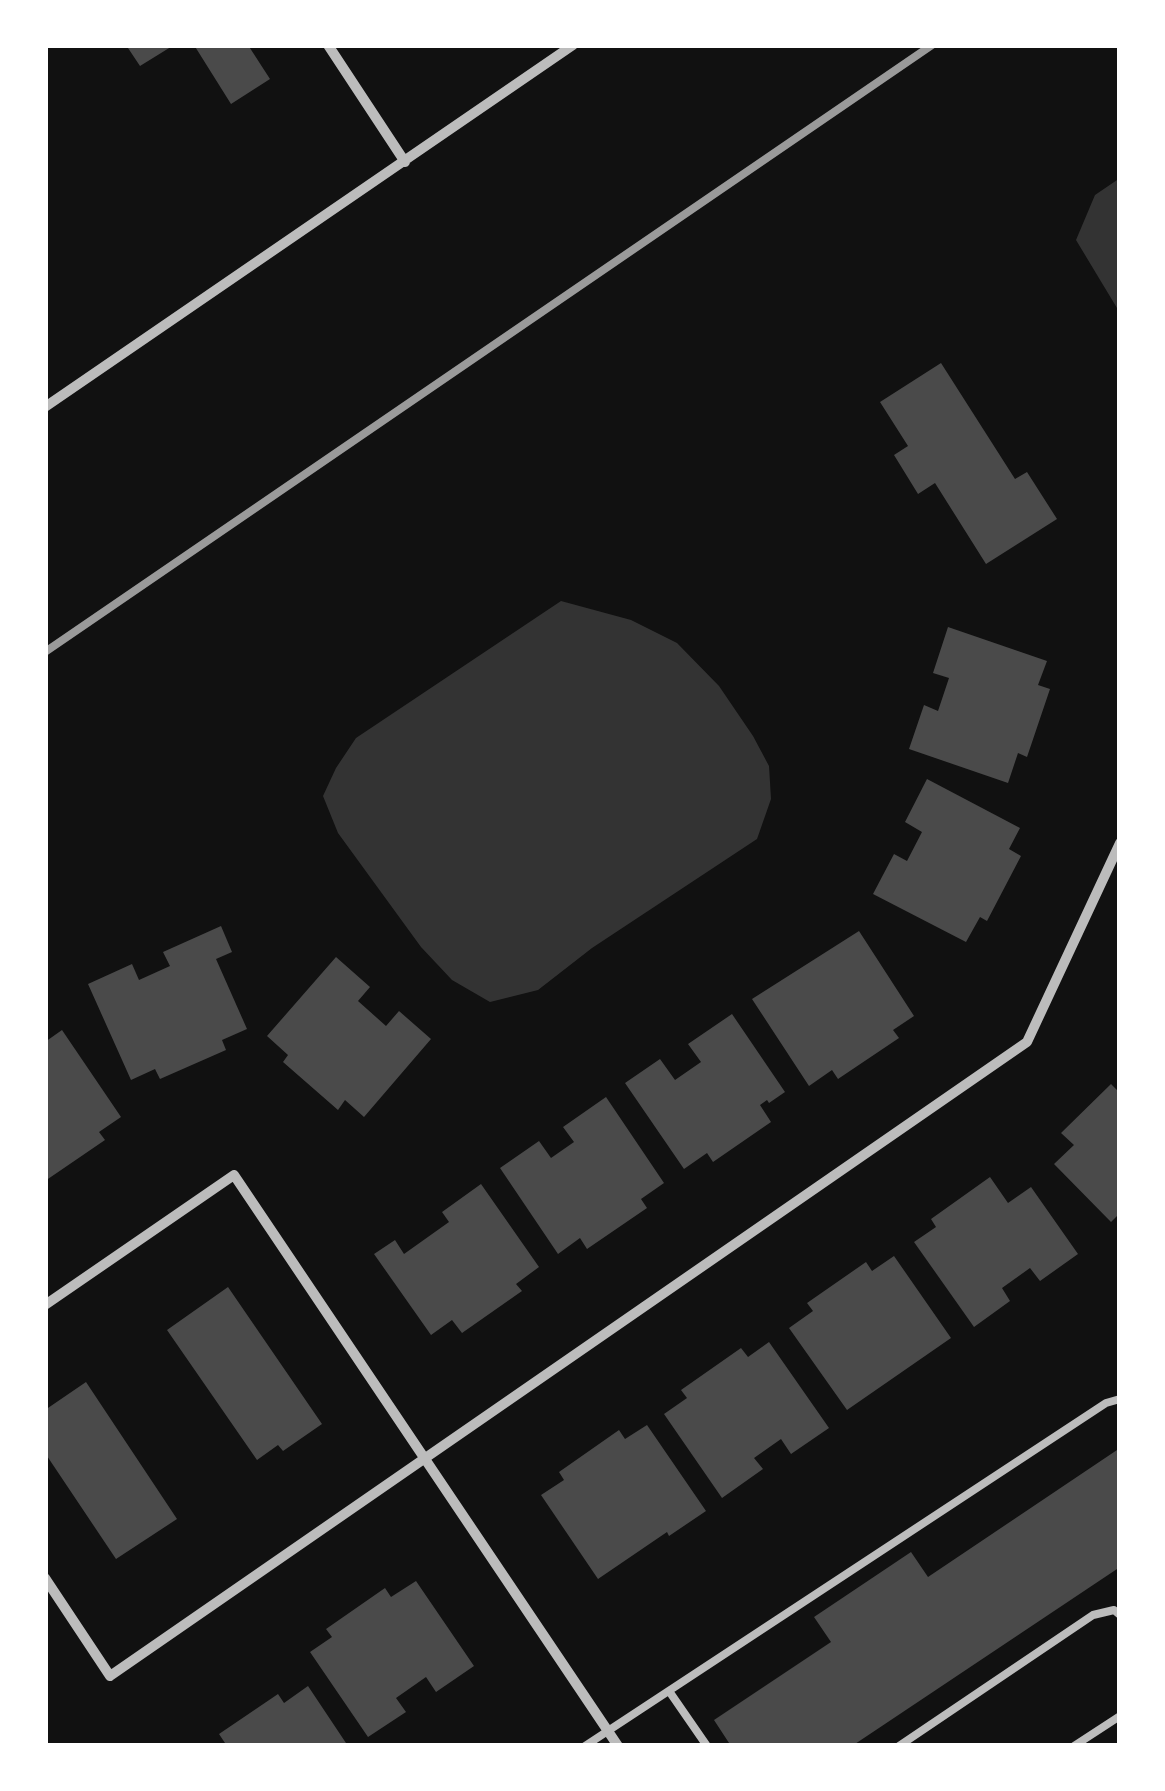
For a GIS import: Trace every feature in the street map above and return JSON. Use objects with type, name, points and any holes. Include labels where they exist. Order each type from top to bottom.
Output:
[{"type":"street","points":[[328,45],[405,162]]},
{"type":"street","points":[[45,407],[573,45]]},
{"type":"street","points":[[45,1578],[110,1676],[1027,1042],[1120,843]]},
{"type":"street","points":[[45,1304],[234,1175],[618,1746]]},
{"type":"lane","points":[[586,1746],[1106,1402],[1120,1399]]},
{"type":"lane","points":[[900,1746],[1093,1615],[1114,1610],[1120,1616]]},
{"type":"lane","points":[[669,1690],[707,1746]]},
{"type":"lane","points":[[1074,1746],[1120,1716]]},
{"type":"shaded area","points":[[1120,178],[1120,313],[1076,240],[1095,195]]},
{"type":"shaded area","points":[[561,601],[631,620],[677,643],[719,686],[753,736],[769,766],[771,799],[757,839],[592,948],[538,990],[490,1002],[452,980],[421,947],[338,833],[323,796],[356,738]]},
{"type":"building","points":[[126,45],[174,45],[140,66]]},
{"type":"building","points":[[194,45],[248,45],[270,79],[231,104]]},
{"type":"building","points":[[941,363],[1015,479],[1027,472],[1057,519],[986,564],[935,483],[918,494],[894,455],[908,446],[880,402]]},
{"type":"building","points":[[948,627],[1047,661],[1038,685],[1050,689],[1027,757],[1018,753],[1008,783],[909,749],[924,705],[938,711],[949,678],[933,673]]},
{"type":"building","points":[[927,779],[1020,828],[1009,849],[1021,856],[987,921],[980,917],[966,942],[873,894],[894,854],[907,861],[922,832],[905,822]]},
{"type":"building","points":[[221,926],[232,952],[216,959],[247,1029],[222,1040],[226,1050],[160,1079],[155,1069],[131,1080],[88,984],[132,964],[139,980],[170,966],[163,952]]},
{"type":"building","points":[[859,931],[914,1016],[893,1030],[899,1038],[838,1079],[832,1070],[809,1086],[752,999]]},
{"type":"building","points":[[336,957],[370,987],[358,1001],[386,1026],[399,1011],[431,1039],[364,1117],[345,1100],[338,1110],[283,1062],[288,1055],[267,1036]]},
{"type":"building","points":[[732,1014],[785,1092],[760,1105],[771,1122],[713,1162],[707,1153],[684,1169],[625,1083],[660,1059],[675,1080],[701,1062],[688,1044]]},
{"type":"building","points":[[62,1030],[121,1117],[99,1132],[105,1140],[45,1181],[45,1042]]},
{"type":"building","points":[[1111,1084],[1120,1093],[1120,1213],[1111,1222],[1054,1164],[1074,1145],[1061,1133]]},
{"type":"building","points":[[606,1097],[664,1183],[641,1199],[647,1208],[587,1249],[580,1238],[558,1254],[500,1168],[539,1141],[551,1158],[574,1142],[563,1127]]},
{"type":"building","points":[[990,1177],[1008,1203],[1031,1187],[1078,1254],[1040,1281],[1030,1268],[1002,1288],[1010,1301],[974,1327],[914,1242],[936,1227],[931,1219]]},
{"type":"building","points":[[481,1184],[539,1267],[516,1284],[522,1291],[462,1333],[452,1320],[431,1335],[374,1254],[395,1240],[404,1254],[449,1222],[442,1212]]},
{"type":"building","points":[[894,1256],[951,1338],[847,1410],[789,1328],[813,1311],[807,1303],[866,1262],[872,1271]]},
{"type":"building","points":[[228,1287],[322,1424],[283,1451],[278,1445],[257,1460],[167,1330]]},
{"type":"building","points":[[769,1342],[829,1428],[791,1454],[781,1439],[754,1458],[763,1469],[722,1498],[664,1414],[687,1398],[681,1390],[741,1348],[748,1357]]},
{"type":"building","points":[[86,1382],[177,1519],[116,1559],[45,1453],[45,1410]]},
{"type":"building","points":[[647,1425],[706,1511],[669,1536],[667,1532],[598,1579],[541,1495],[564,1480],[559,1472],[619,1430],[625,1439]]},
{"type":"building","points":[[1120,1448],[1120,1567],[852,1746],[731,1746],[714,1720],[831,1642],[814,1617],[911,1552],[928,1577]]},
{"type":"building","points":[[416,1581],[474,1666],[436,1692],[426,1677],[396,1698],[406,1712],[368,1737],[310,1652],[332,1637],[326,1629],[385,1588],[391,1597]]},
{"type":"building","points":[[308,1686],[348,1746],[220,1746],[225,1743],[219,1734],[278,1694],[284,1703]]},
{"type":"railway","points":[[45,652],[932,45]]}]
